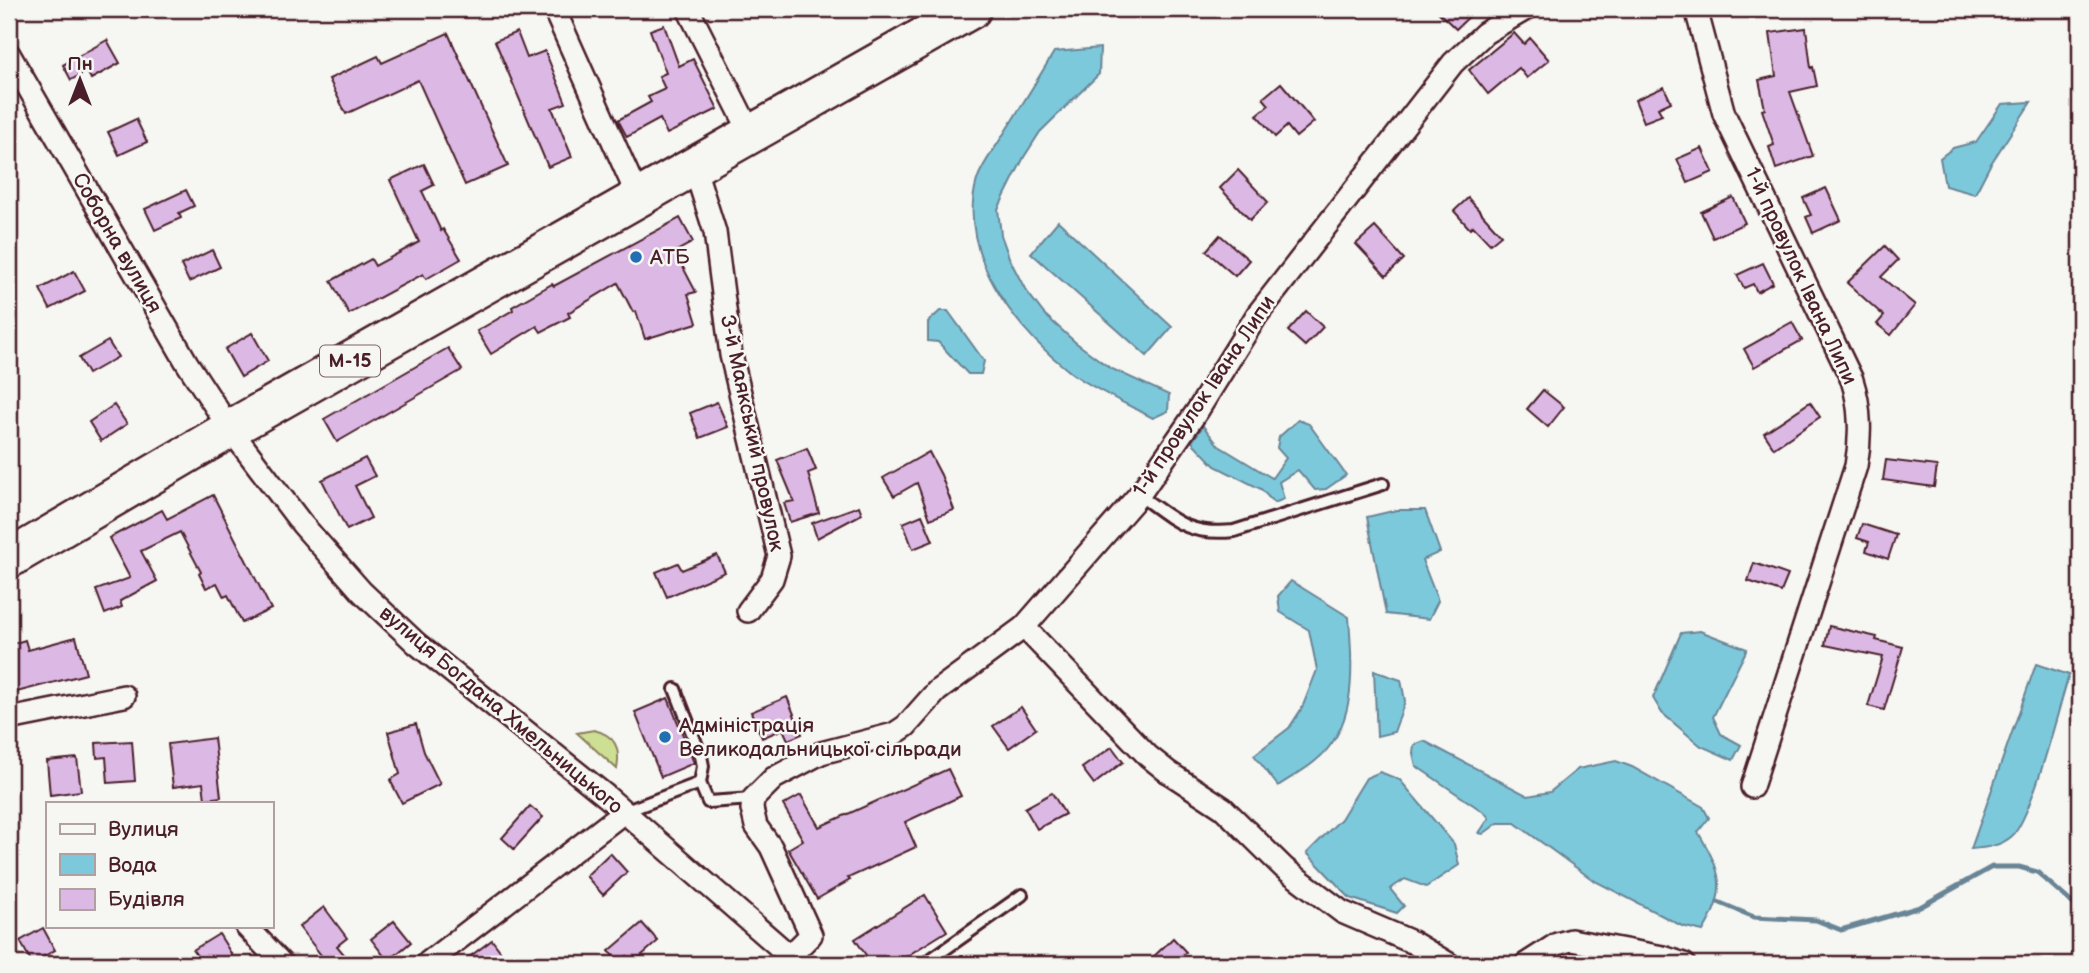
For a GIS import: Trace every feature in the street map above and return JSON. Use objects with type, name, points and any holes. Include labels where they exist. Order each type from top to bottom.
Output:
[{"type":"highway","name":"М-15","points":[[9,559],[230,429],[972,9]]},
{"type":"street","points":[[554,9],[638,197]]},
{"type":"street","points":[[688,9],[751,134]]},
{"type":"street","name":"1-й провулок Івана Липи","points":[[753,799],[774,778],[821,752],[894,734],[906,726],[937,691],[1024,627],[1139,495],[1198,410],[1256,315],[1453,63],[1485,33],[1526,9]]},
{"type":"street","name":"1-й провулок Івана Липи","points":[[1696,9],[1724,114],[1852,380],[1859,407],[1856,466],[1752,787]]},
{"type":"street","name":"Соборна вулиця","points":[[9,54],[187,363],[230,429]]},
{"type":"street","name":"3-й Маякський провулок","points":[[694,166],[715,232],[731,355],[779,556],[772,579],[748,611]]},
{"type":"street","name":"вулиця Богдана Хмельницького","points":[[230,429],[302,524],[362,592],[416,643],[624,812],[795,960]]},
{"type":"street","points":[[1024,627],[1148,756],[1223,808],[1284,868],[1342,912],[1412,942],[1449,964]]},
{"type":"street","points":[[9,719],[124,696]]},
{"type":"street","points":[[753,799],[756,826],[771,847],[811,934],[795,960]]},
{"type":"street","points":[[426,964],[624,812]]},
{"type":"street","points":[[248,928],[282,964]]},
{"type":"street","points":[[1526,964],[1557,944],[1571,940],[1663,957],[1684,964]]},
{"type":"lane","points":[[1139,495],[1190,528],[1214,533],[1234,531],[1383,484]]},
{"type":"lane","points":[[675,689],[701,756],[703,766],[700,783],[708,802],[753,799]]},
{"type":"lane","points":[[624,812],[700,783]]},
{"type":"lane","points":[[924,964],[1022,895]]},
{"type":"green space","points":[[594,730],[607,735],[615,744],[618,755],[617,769],[577,733]]},
{"type":"water","points":[[1100,48],[1099,74],[1040,132],[1024,157],[998,209],[1001,235],[1025,289],[1044,314],[1110,368],[1169,395],[1168,411],[1153,418],[1098,390],[1069,371],[1029,333],[995,287],[975,235],[973,207],[979,175],[1054,52]]},
{"type":"water","points":[[2031,102],[1990,165],[1975,194],[1945,186],[1940,158],[1953,148],[1976,142],[2002,104]]},
{"type":"water","points":[[1058,221],[1172,327],[1147,356],[1031,253]]},
{"type":"water","points":[[940,311],[948,311],[984,361],[981,374],[968,374],[938,342],[928,341],[928,322]]},
{"type":"water","points":[[1298,420],[1309,424],[1346,475],[1326,489],[1315,490],[1298,470],[1279,482],[1284,499],[1274,503],[1261,489],[1215,466],[1192,442],[1203,426],[1219,446],[1272,478],[1286,458],[1277,448],[1279,437]]},
{"type":"water","points":[[1397,510],[1425,510],[1440,552],[1422,560],[1438,601],[1429,619],[1386,614],[1367,517]]},
{"type":"water","points":[[1291,581],[1349,617],[1350,695],[1339,732],[1329,748],[1310,765],[1278,786],[1254,755],[1289,728],[1302,708],[1317,670],[1309,630],[1280,612],[1278,596]]},
{"type":"water","points":[[1700,631],[1747,649],[1713,717],[1721,734],[1741,745],[1733,760],[1701,746],[1662,713],[1653,698],[1681,633]]},
{"type":"water","points":[[2036,664],[2069,675],[2028,808],[2020,825],[2008,839],[1988,847],[1971,849]]},
{"type":"water","points":[[1374,671],[1401,680],[1405,701],[1394,732],[1377,736]]},
{"type":"water","points":[[1424,741],[1528,796],[1550,792],[1578,769],[1616,761],[1632,767],[1703,807],[1709,818],[1698,832],[1717,870],[1719,892],[1703,931],[1682,926],[1593,880],[1515,823],[1498,823],[1483,834],[1479,833],[1489,818],[1485,813],[1416,766],[1414,745]]},
{"type":"water","points":[[1380,772],[1400,780],[1454,844],[1459,865],[1426,887],[1405,879],[1390,889],[1404,906],[1397,913],[1350,898],[1307,853],[1341,819],[1366,778]]},
{"type":"building","points":[[1435,9],[1477,9],[1456,29]]},
{"type":"building","points":[[664,25],[679,66],[693,59],[718,109],[667,134],[660,119],[627,137],[618,120],[651,102],[648,97],[665,89],[659,76],[666,73],[650,30]]},
{"type":"building","points":[[1806,28],[1811,68],[1813,67],[1817,86],[1790,92],[1813,156],[1776,169],[1769,147],[1774,145],[1762,110],[1765,109],[1759,80],[1776,76],[1770,33]]},
{"type":"building","points":[[517,32],[527,58],[545,51],[566,103],[552,108],[572,157],[548,167],[495,41]]},
{"type":"building","points":[[448,33],[508,166],[465,185],[418,80],[346,114],[329,79],[378,56],[382,63]]},
{"type":"building","points":[[1514,33],[1524,44],[1530,38],[1549,60],[1527,78],[1519,68],[1488,94],[1469,70]]},
{"type":"building","points":[[107,40],[120,63],[91,79],[87,71],[71,80],[63,65]]},
{"type":"building","points":[[1281,83],[1314,122],[1296,137],[1287,126],[1275,137],[1257,115],[1269,105],[1263,98]]},
{"type":"building","points":[[1664,87],[1671,102],[1658,108],[1662,115],[1644,122],[1635,100]]},
{"type":"building","points":[[136,119],[147,142],[119,155],[108,132]]},
{"type":"building","points":[[1702,148],[1713,172],[1688,183],[1677,159]]},
{"type":"building","points":[[424,164],[434,185],[422,191],[441,231],[443,229],[461,259],[426,279],[423,274],[349,314],[331,281],[371,259],[375,266],[419,242],[390,180]]},
{"type":"building","points":[[1238,170],[1268,202],[1250,220],[1220,188]]},
{"type":"building","points":[[1826,188],[1841,220],[1813,233],[1806,217],[1811,215],[1803,198]]},
{"type":"building","points":[[186,190],[194,206],[179,213],[181,218],[155,230],[145,209]]},
{"type":"building","points":[[1733,197],[1745,223],[1713,238],[1701,212]]},
{"type":"building","points":[[1468,198],[1501,235],[1490,244],[1473,226],[1470,229],[1454,211]]},
{"type":"building","points":[[680,218],[693,242],[675,252],[696,292],[688,294],[697,323],[645,339],[636,311],[633,312],[618,283],[568,313],[570,317],[541,332],[537,326],[491,354],[477,331],[552,284],[554,286]]},
{"type":"building","points":[[1375,227],[1404,259],[1386,276],[1356,244]]},
{"type":"building","points":[[1220,235],[1249,260],[1235,276],[1206,251]]},
{"type":"building","points":[[1885,246],[1898,260],[1881,277],[1915,305],[1891,335],[1877,324],[1884,316],[1847,283]]},
{"type":"building","points":[[212,250],[220,267],[189,282],[181,265]]},
{"type":"building","points":[[1763,263],[1773,283],[1757,292],[1753,284],[1744,288],[1737,275]]},
{"type":"building","points":[[74,271],[85,291],[50,309],[40,289]]},
{"type":"building","points":[[1306,311],[1323,327],[1305,346],[1288,331]]},
{"type":"building","points":[[1792,322],[1802,340],[1754,367],[1744,349]]},
{"type":"building","points":[[252,333],[268,361],[241,377],[225,349]]},
{"type":"building","points":[[108,341],[118,357],[88,374],[79,358]]},
{"type":"building","points":[[448,348],[462,370],[337,442],[324,419]]},
{"type":"building","points":[[1543,390],[1564,407],[1548,427],[1527,409]]},
{"type":"building","points":[[717,402],[728,427],[700,438],[690,413]]},
{"type":"building","points":[[1810,402],[1820,417],[1774,448],[1764,433]]},
{"type":"building","points":[[114,405],[127,424],[101,441],[89,422]]},
{"type":"building","points":[[807,448],[816,470],[808,473],[819,513],[790,522],[784,503],[794,501],[777,460]]},
{"type":"building","points":[[929,452],[954,510],[930,519],[917,483],[894,496],[883,478]]},
{"type":"building","points":[[365,458],[375,476],[355,486],[371,518],[347,530],[322,480]]},
{"type":"building","points":[[1886,460],[1937,466],[1934,487],[1883,480]]},
{"type":"building","points":[[213,495],[271,609],[242,623],[228,595],[224,597],[217,583],[206,588],[199,574],[201,572],[180,532],[141,551],[157,581],[120,601],[122,607],[105,614],[96,590],[130,578],[109,538],[162,510],[167,519]]},
{"type":"building","points":[[859,506],[862,514],[817,538],[812,523]]},
{"type":"building","points":[[922,515],[933,541],[913,549],[903,523]]},
{"type":"building","points":[[1862,524],[1896,535],[1888,559],[1866,551],[1869,542],[1857,538]]},
{"type":"building","points":[[717,555],[725,572],[667,597],[656,572],[678,563],[682,570]]},
{"type":"building","points":[[1754,563],[1788,575],[1781,592],[1748,581]]},
{"type":"building","points":[[1829,626],[1877,637],[1876,640],[1903,647],[1884,710],[1868,706],[1883,657],[1825,645]]},
{"type":"building","points":[[76,637],[86,674],[9,694],[9,645],[25,640],[28,650]]},
{"type":"building","points":[[787,697],[802,734],[788,740],[783,729],[762,738],[751,712]]},
{"type":"building","name":"Адміністрація Великодальницької сільради","points":[[668,698],[694,763],[661,777],[635,712]]},
{"type":"building","points":[[1021,707],[1036,729],[1009,748],[993,726]]},
{"type":"building","points":[[416,724],[424,752],[440,784],[402,803],[390,780],[400,774],[388,732]]},
{"type":"building","points":[[214,738],[221,797],[205,799],[203,783],[173,787],[168,744]]},
{"type":"building","points":[[132,741],[135,781],[108,783],[106,757],[97,758],[96,743]]},
{"type":"building","points":[[1112,747],[1123,762],[1094,784],[1082,768]]},
{"type":"building","points":[[77,758],[81,791],[50,795],[47,761]]},
{"type":"building","points":[[948,769],[961,796],[905,822],[916,847],[848,878],[850,880],[817,899],[788,849],[803,840],[783,805],[801,795],[819,827]]},
{"type":"building","points":[[1052,793],[1065,814],[1037,829],[1025,808]]},
{"type":"building","points":[[530,806],[543,817],[514,849],[502,838]]},
{"type":"building","points":[[610,853],[627,872],[603,895],[586,876]]},
{"type":"building","points":[[925,895],[947,931],[894,964],[872,964],[855,939]]},
{"type":"building","points":[[324,907],[347,938],[337,946],[352,964],[328,964],[299,927]]},
{"type":"building","points":[[394,921],[411,942],[388,961],[371,939]]},
{"type":"building","points":[[642,923],[658,941],[633,963],[627,956],[619,963],[609,951]]},
{"type":"building","points":[[43,928],[55,950],[32,963],[20,941]]},
{"type":"building","points":[[219,934],[232,955],[218,964],[203,964],[193,950]]},
{"type":"building","points":[[1173,938],[1186,952],[1173,964],[1146,964]]},
{"type":"building","points":[[492,940],[510,964],[460,964]]},
{"type":"waterway","points":[[1718,902],[1754,917],[1816,920],[1841,930],[1920,907],[1992,867],[2019,867],[2037,872],[2080,910]]},
{"type":"place","name":"АТБ","points":[[636,257]]},
{"type":"place","name":"Адміністрація Великодальницької сільради","points":[[665,737]]}]
